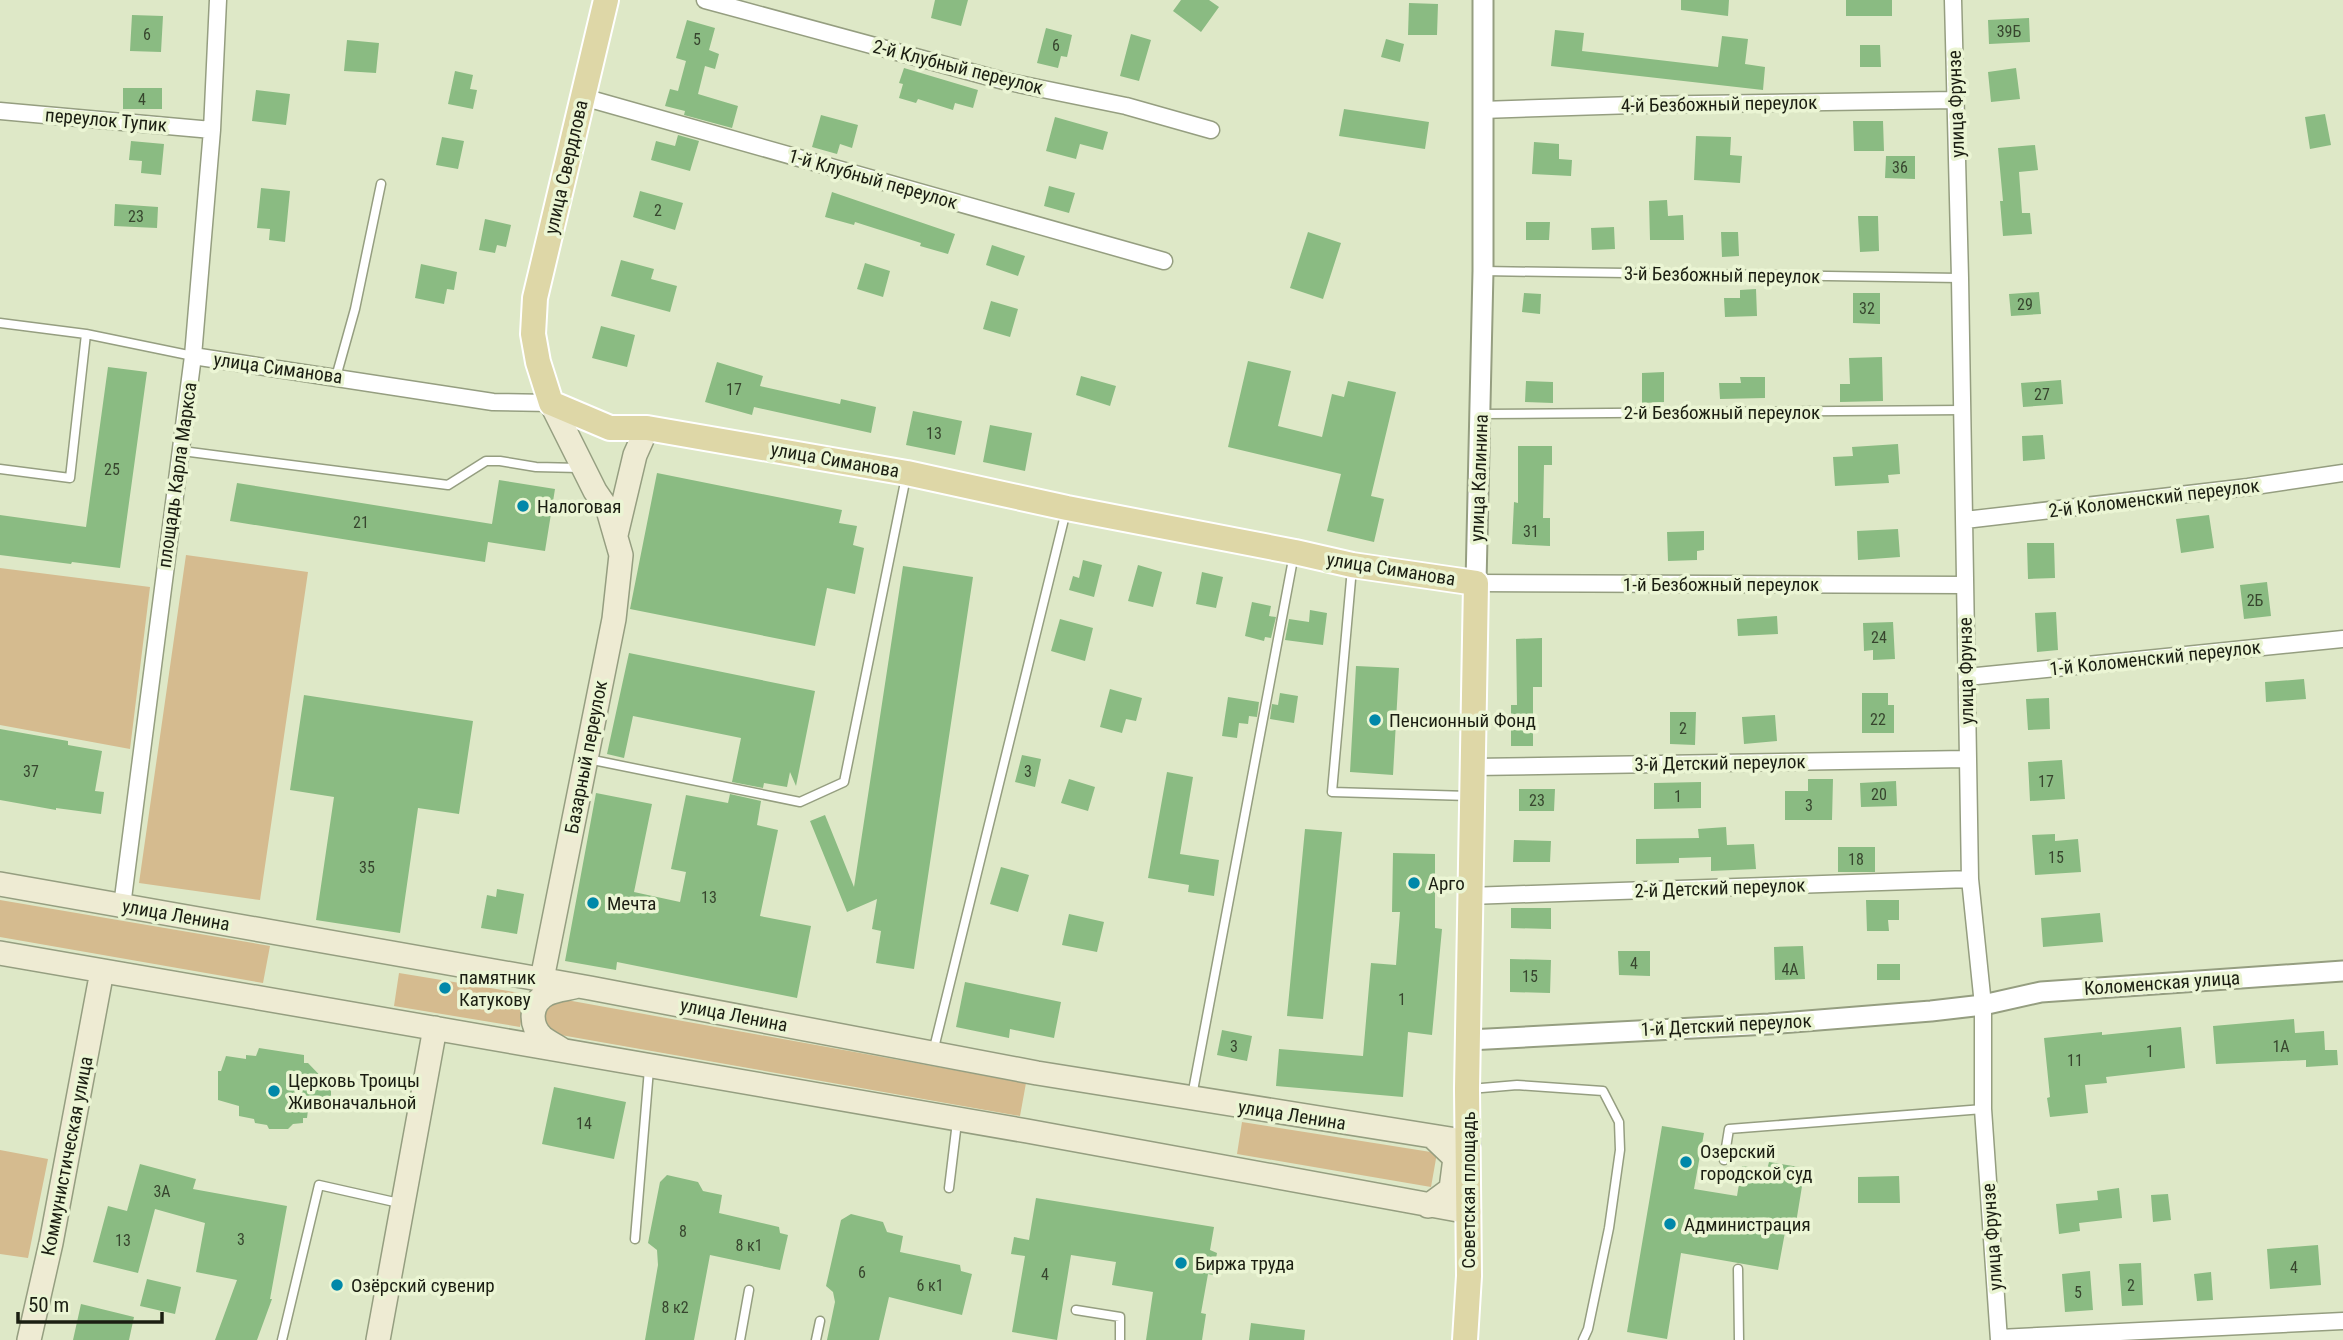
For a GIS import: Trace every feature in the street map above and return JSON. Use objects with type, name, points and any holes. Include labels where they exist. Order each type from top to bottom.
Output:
[{"type":"main road","name":"улица Свердлова","points":[[551,404],[538,362],[533,334],[535,298],[606,0]]},
{"type":"main road","name":"улица Симанова","points":[[551,404],[610,428],[647,428],[907,473],[1352,565],[1476,583]]},
{"type":"main road","name":"Базарный переулок","points":[[542,979],[616,606],[621,555],[608,510],[583,468],[551,404]]},
{"type":"main road","name":"Базарный переулок","points":[[616,535],[635,456],[647,428]]},
{"type":"main road","name":"улица Калинина","points":[[1469,1040],[1469,896],[1476,583]]},
{"type":"main road","name":"улица Ленина","points":[[0,884],[542,979],[1192,1099],[1469,1142]]},
{"type":"main road","points":[[0,953],[957,1119],[1469,1212]]},
{"type":"main road","name":"Коммунистическая улица","points":[[29,1340],[51,1243],[102,971]]},
{"type":"main road","points":[[564,1051],[542,1037],[535,1027],[534,1008],[549,993],[579,986]]},
{"type":"main road","points":[[378,1340],[435,1028]]},
{"type":"main road","name":"Советская площадь","points":[[1465,1340],[1469,1212],[1469,1040]]},
{"type":"main road","points":[[1428,1206],[1451,1189],[1455,1158],[1433,1137]]},
{"type":"street","name":"площадь Карла Маркса","points":[[122,906],[193,356],[212,130],[218,0]]},
{"type":"street","name":"2-й Клубный переулок","points":[[705,0],[1004,81],[1126,106],[1211,130]]},
{"type":"street","name":"улица Калинина","points":[[1476,583],[1483,271],[1483,0]]},
{"type":"street","name":"улица Фрунзе","points":[[1953,0],[1970,879],[1983,1005],[1983,1110],[1999,1339]]},
{"type":"street","name":"1-й Клубный переулок","points":[[583,97],[1164,261]]},
{"type":"street","name":"4-й Безбожный переулок","points":[[1482,110],[1956,100]]},
{"type":"street","name":"переулок Тупик","points":[[0,111],[212,130]]},
{"type":"street","name":"улица Симанова","points":[[193,356],[493,402],[551,404]]},
{"type":"street","name":"2-й Коломенский переулок","points":[[1965,520],[2248,487],[2343,473]]},
{"type":"street","name":"1-й Безбожный переулок","points":[[1476,583],[1965,585]]},
{"type":"street","name":"1-й Коломенский переулок","points":[[1967,677],[2343,639]]},
{"type":"street","name":"3-й Детский переулок","points":[[1473,766],[1967,760]]},
{"type":"street","name":"2-й Детский переулок","points":[[1469,896],[1970,879]]},
{"type":"street","name":"Коломенская улица","points":[[1983,1005],[2041,992],[2343,971]]},
{"type":"street","name":"1-й Детский переулок","points":[[1469,1040],[1769,1024],[1983,1005]]},
{"type":"street","points":[[1999,1339],[2343,1321]]},
{"type":"lane","points":[[336,377],[355,309],[381,184]]},
{"type":"lane","name":"3-й Безбожный переулок","points":[[1483,271],[1960,278]]},
{"type":"lane","points":[[0,323],[86,334],[193,356]]},
{"type":"lane","points":[[0,469],[70,478],[86,334]]},
{"type":"lane","name":"2-й Безбожный переулок","points":[[1481,414],[1963,410]]},
{"type":"lane","points":[[182,451],[448,485],[486,461],[536,467],[583,468]]},
{"type":"lane","points":[[585,758],[800,802],[844,782],[907,473]]},
{"type":"lane","points":[[933,1052],[1067,508]]},
{"type":"lane","points":[[1192,1099],[1295,552]]},
{"type":"lane","points":[[1352,565],[1332,792],[1472,796]]},
{"type":"lane","points":[[635,1239],[650,1066]]},
{"type":"lane","points":[[1467,1089],[1517,1086],[1603,1091],[1619,1122],[1620,1150],[1609,1228],[1588,1329],[1583,1340]]},
{"type":"lane","points":[[1724,1160],[1729,1129],[1983,1110]]},
{"type":"lane","points":[[948,1188],[957,1119]]},
{"type":"lane","points":[[282,1340],[319,1185],[403,1204]]},
{"type":"lane","points":[[1738,1269],[1739,1340]]},
{"type":"lane","points":[[740,1340],[749,1290]]},
{"type":"lane","points":[[1076,1310],[1120,1317],[1120,1340]]},
{"type":"lane","points":[[816,1340],[820,1321]]},
{"type":"shaded area","points":[[186,555],[308,572],[260,900],[139,883]]},
{"type":"shaded area","points":[[0,568],[150,587],[130,749],[0,725]]},
{"type":"shaded area","points":[[0,900],[270,946],[263,983],[0,937]]},
{"type":"shaded area","points":[[399,973],[526,994],[520,1027],[394,1006]]},
{"type":"shaded area","points":[[561,999],[1026,1083],[1020,1116],[555,1034],[547,1031],[541,1010]]},
{"type":"shaded area","points":[[1242,1122],[1437,1153],[1431,1187],[1237,1154]]},
{"type":"shaded area","points":[[0,1150],[48,1159],[28,1258],[0,1254]]},
{"type":"building","points":[[935,0],[968,0],[961,26],[931,18]]},
{"type":"building","points":[[1181,0],[1209,0],[1219,7],[1201,32],[1173,11]]},
{"type":"building","points":[[1681,0],[1729,0],[1728,16],[1681,10]]},
{"type":"building","points":[[1846,0],[1892,0],[1892,16],[1846,16]]},
{"type":"building","points":[[1409,3],[1438,4],[1437,35],[1408,35]]},
{"type":"building","points":[[132,15],[163,16],[161,52],[130,51]]},
{"type":"building","points":[[2029,18],[2030,42],[1989,44],[1988,20]]},
{"type":"building","points":[[687,20],[715,28],[709,50],[719,54],[715,69],[705,66],[698,94],[738,106],[732,128],[684,115],[685,111],[665,106],[670,89],[678,91],[686,61],[676,58]]},
{"type":"building","points":[[1046,28],[1072,35],[1067,57],[1061,56],[1058,68],[1037,63]]},
{"type":"building","points":[[1555,30],[1584,33],[1582,51],[1718,67],[1722,36],[1748,39],[1745,64],[1765,67],[1763,90],[1551,66]]},
{"type":"building","points":[[1131,34],[1151,40],[1139,81],[1120,76]]},
{"type":"building","points":[[1386,39],[1404,44],[1400,62],[1381,57]]},
{"type":"building","points":[[347,40],[379,43],[376,73],[344,71]]},
{"type":"building","points":[[1860,45],[1880,45],[1881,67],[1860,67]]},
{"type":"building","points":[[904,68],[978,90],[973,108],[955,103],[953,110],[918,99],[916,103],[899,98],[903,84],[899,83]]},
{"type":"building","points":[[2016,68],[2020,99],[1991,102],[1988,72]]},
{"type":"building","points":[[455,71],[473,75],[470,89],[477,90],[473,109],[448,104]]},
{"type":"building","points":[[123,88],[162,88],[162,109],[123,109]]},
{"type":"building","points":[[256,90],[290,94],[286,125],[252,121]]},
{"type":"building","points":[[1344,109],[1429,122],[1425,149],[1339,136]]},
{"type":"building","points":[[2325,114],[2331,145],[2310,149],[2305,117]]},
{"type":"building","points":[[821,115],[858,125],[852,148],[840,144],[837,154],[812,147]]},
{"type":"building","points":[[1055,117],[1108,132],[1103,150],[1080,144],[1076,159],[1046,151]]},
{"type":"building","points":[[1853,121],[1883,121],[1884,151],[1854,151]]},
{"type":"building","points":[[678,135],[699,141],[690,171],[651,160],[656,141],[675,146]]},
{"type":"building","points":[[1696,136],[1731,137],[1730,155],[1742,156],[1740,183],[1694,180]]},
{"type":"building","points":[[442,137],[464,141],[458,169],[436,165]]},
{"type":"building","points":[[131,141],[164,144],[161,175],[141,173],[142,161],[129,160]]},
{"type":"building","points":[[1534,142],[1559,144],[1559,159],[1572,160],[1571,176],[1532,174]]},
{"type":"building","points":[[2035,145],[2038,170],[2019,172],[2022,213],[2030,213],[2032,234],[2003,236],[1998,148]]},
{"type":"building","points":[[1886,156],[1915,156],[1915,179],[1885,178]]},
{"type":"building","points":[[1049,186],[1075,193],[1069,213],[1044,206]]},
{"type":"building","points":[[261,188],[290,191],[285,242],[269,240],[270,229],[257,228]]},
{"type":"building","points":[[640,191],[683,203],[675,230],[633,217]]},
{"type":"building","points":[[832,192],[955,234],[948,254],[855,222],[854,225],[825,217]]},
{"type":"building","points":[[1667,200],[1668,216],[1683,215],[1684,240],[1650,240],[1649,201]]},
{"type":"building","points":[[115,204],[158,207],[157,228],[114,226]]},
{"type":"building","points":[[1858,216],[1878,216],[1879,251],[1860,252]]},
{"type":"building","points":[[485,219],[511,225],[506,247],[497,245],[495,253],[479,250]]},
{"type":"building","points":[[1526,222],[1550,222],[1549,240],[1526,240]]},
{"type":"building","points":[[1614,227],[1615,249],[1592,250],[1591,228]]},
{"type":"building","points":[[1308,232],[1341,243],[1323,299],[1290,288]]},
{"type":"building","points":[[1721,232],[1738,232],[1739,256],[1722,257]]},
{"type":"building","points":[[992,245],[1025,256],[1018,276],[986,265]]},
{"type":"building","points":[[621,260],[654,269],[651,279],[677,286],[670,312],[611,296]]},
{"type":"building","points":[[865,263],[890,271],[883,297],[857,289]]},
{"type":"building","points":[[421,264],[457,272],[454,290],[447,289],[444,304],[415,298]]},
{"type":"building","points":[[1756,289],[1757,316],[1725,317],[1724,298],[1740,298],[1740,290]]},
{"type":"building","points":[[2039,292],[2041,314],[2011,316],[2009,294]]},
{"type":"building","points":[[1524,293],[1541,294],[1540,314],[1522,312]]},
{"type":"building","points":[[1853,293],[1880,293],[1880,324],[1853,323]]},
{"type":"building","points":[[991,301],[1018,309],[1010,337],[983,329]]},
{"type":"building","points":[[601,326],[635,335],[627,367],[592,358]]},
{"type":"building","points":[[1882,357],[1883,401],[1840,402],[1840,384],[1850,384],[1849,358]]},
{"type":"building","points":[[1248,361],[1291,371],[1278,426],[1322,437],[1332,394],[1344,397],[1348,381],[1396,392],[1371,496],[1384,499],[1374,542],[1327,531],[1341,474],[1228,447]]},
{"type":"building","points":[[717,362],[763,376],[760,386],[840,404],[841,399],[876,407],[871,433],[754,407],[752,415],[705,402]]},
{"type":"building","points":[[108,367],[147,372],[120,568],[0,555],[0,515],[86,527]]},
{"type":"building","points":[[1664,372],[1664,402],[1642,403],[1642,373]]},
{"type":"building","points":[[1081,376],[1116,386],[1110,406],[1076,395]]},
{"type":"building","points":[[1740,377],[1765,377],[1765,398],[1720,399],[1719,383],[1741,383]]},
{"type":"building","points":[[2061,380],[2063,404],[2023,407],[2021,383]]},
{"type":"building","points":[[1526,381],[1553,382],[1553,403],[1525,402]]},
{"type":"building","points":[[913,411],[962,421],[955,455],[906,445]]},
{"type":"building","points":[[990,425],[1032,433],[1025,471],[983,462]]},
{"type":"building","points":[[2043,435],[2045,459],[2023,461],[2022,436]]},
{"type":"building","points":[[1898,444],[1900,474],[1888,475],[1889,483],[1835,486],[1833,457],[1853,456],[1852,447]]},
{"type":"building","points":[[1518,446],[1552,446],[1552,465],[1544,465],[1543,518],[1550,518],[1550,546],[1512,544],[1514,502],[1518,503]]},
{"type":"building","points":[[657,473],[842,510],[839,523],[857,526],[853,545],[864,548],[855,594],[827,588],[815,646],[630,609]]},
{"type":"building","points":[[499,480],[555,489],[545,551],[488,542],[485,562],[230,521],[237,483],[492,524]]},
{"type":"building","points":[[2209,515],[2214,548],[2181,553],[2176,519]]},
{"type":"building","points":[[1898,529],[1900,557],[1858,560],[1857,531]]},
{"type":"building","points":[[1704,531],[1704,550],[1697,551],[1697,560],[1668,561],[1667,532]]},
{"type":"building","points":[[2027,543],[2054,543],[2055,578],[2028,579]]},
{"type":"building","points":[[1083,560],[1102,565],[1094,597],[1069,590],[1073,576],[1079,578]]},
{"type":"building","points":[[1138,565],[1162,572],[1153,607],[1128,601]]},
{"type":"building","points":[[903,566],[973,577],[914,969],[876,963],[881,931],[872,929],[877,899],[847,912],[810,821],[825,815],[854,887]]},
{"type":"building","points":[[1202,572],[1223,577],[1216,608],[1196,604]]},
{"type":"building","points":[[2267,582],[2271,616],[2244,619],[2240,585]]},
{"type":"building","points":[[1252,602],[1271,606],[1269,616],[1276,617],[1271,638],[1265,637],[1264,641],[1245,636]]},
{"type":"building","points":[[1310,610],[1327,613],[1323,645],[1285,640],[1289,619],[1309,622]]},
{"type":"building","points":[[2056,612],[2058,650],[2037,652],[2035,613]]},
{"type":"building","points":[[1777,616],[1778,634],[1738,636],[1737,619]]},
{"type":"building","points":[[1060,619],[1093,628],[1085,661],[1051,651]]},
{"type":"building","points":[[1893,622],[1895,659],[1873,660],[1873,650],[1864,651],[1863,623]]},
{"type":"building","points":[[1542,638],[1542,687],[1533,687],[1533,746],[1511,746],[1511,705],[1517,705],[1516,639]]},
{"type":"building","points":[[629,653],[815,691],[796,786],[790,772],[787,787],[764,783],[763,788],[732,782],[741,738],[633,716],[624,758],[607,754]]},
{"type":"building","name":"Пенсионный Фонд","points":[[1356,666],[1399,668],[1393,775],[1350,772]]},
{"type":"building","points":[[2304,679],[2306,699],[2266,702],[2265,682]]},
{"type":"building","points":[[1110,689],[1142,698],[1136,721],[1126,719],[1122,733],[1100,727]]},
{"type":"building","points":[[1280,693],[1298,696],[1294,723],[1270,719],[1272,704],[1278,705]]},
{"type":"building","points":[[1862,693],[1888,693],[1888,705],[1894,705],[1894,733],[1862,733]]},
{"type":"building","points":[[304,695],[473,721],[459,814],[418,808],[400,933],[316,920],[334,797],[290,790]]},
{"type":"building","points":[[1228,697],[1259,702],[1257,717],[1249,716],[1248,724],[1239,723],[1237,738],[1222,736]]},
{"type":"building","points":[[2049,698],[2050,729],[2028,730],[2026,699]]},
{"type":"building","points":[[1670,712],[1696,712],[1695,745],[1670,744]]},
{"type":"building","points":[[1775,715],[1777,741],[1744,744],[1742,717]]},
{"type":"building","points":[[0,729],[68,741],[68,745],[102,751],[95,791],[104,792],[101,814],[56,810],[0,800]]},
{"type":"building","points":[[1022,755],[1041,759],[1035,787],[1015,782]]},
{"type":"building","points":[[2062,760],[2065,799],[2030,801],[2028,762]]},
{"type":"building","points":[[1167,772],[1193,777],[1180,854],[1219,860],[1214,896],[1188,892],[1189,885],[1148,878]]},
{"type":"building","points":[[1069,779],[1095,787],[1088,811],[1061,803]]},
{"type":"building","points":[[1808,779],[1833,779],[1832,820],[1785,820],[1785,791],[1808,791]]},
{"type":"building","points":[[1896,781],[1897,806],[1861,807],[1860,783]]},
{"type":"building","points":[[1701,782],[1701,808],[1654,809],[1654,783]]},
{"type":"building","points":[[1519,789],[1555,789],[1554,811],[1519,811]]},
{"type":"building","points":[[596,793],[652,804],[634,892],[680,902],[686,872],[671,869],[686,795],[728,803],[730,794],[761,801],[757,825],[778,830],[760,916],[811,926],[797,998],[617,962],[616,970],[565,961]]},
{"type":"building","points":[[1726,827],[1727,845],[1754,844],[1756,869],[1711,871],[1711,857],[1679,858],[1679,863],[1636,864],[1636,839],[1699,838],[1698,829]]},
{"type":"building","points":[[1305,829],[1342,832],[1323,1019],[1287,1016]]},
{"type":"building","points":[[2055,834],[2055,841],[2078,839],[2081,872],[2035,875],[2032,835]]},
{"type":"building","points":[[1514,840],[1551,841],[1550,862],[1513,862]]},
{"type":"building","points":[[1838,847],[1875,847],[1875,872],[1838,872]]},
{"type":"building","points":[[1393,853],[1435,854],[1435,928],[1442,929],[1432,1035],[1408,1032],[1403,1097],[1276,1086],[1279,1049],[1363,1056],[1371,963],[1396,965],[1400,912],[1392,912]]},
{"type":"building","points":[[1001,867],[1029,875],[1018,912],[990,904]]},
{"type":"building","points":[[497,889],[524,894],[517,934],[481,928],[487,895],[496,897]]},
{"type":"building","points":[[1866,900],[1899,900],[1899,920],[1888,920],[1889,931],[1867,931]]},
{"type":"building","points":[[1511,908],[1551,908],[1551,929],[1511,928]]},
{"type":"building","points":[[2100,913],[2103,942],[2043,947],[2041,918]]},
{"type":"building","points":[[1069,914],[1104,922],[1097,952],[1062,945]]},
{"type":"building","points":[[1803,946],[1805,979],[1775,980],[1774,947]]},
{"type":"building","points":[[1618,951],[1650,951],[1650,976],[1619,975]]},
{"type":"building","points":[[1510,959],[1551,960],[1550,993],[1510,992]]},
{"type":"building","points":[[1877,964],[1900,964],[1900,980],[1877,980]]},
{"type":"building","points":[[965,982],[1061,1002],[1054,1038],[1010,1029],[1009,1038],[956,1027]]},
{"type":"building","points":[[2294,1019],[2295,1033],[2324,1031],[2325,1050],[2337,1050],[2338,1065],[2306,1067],[2306,1060],[2216,1064],[2213,1026]]},
{"type":"building","points":[[2181,1027],[2185,1068],[2106,1077],[2107,1083],[2085,1085],[2088,1113],[2050,1117],[2044,1038]]},
{"type":"building","points":[[1222,1030],[1252,1036],[1247,1061],[1217,1055]]},
{"type":"building","name":"Церковь Троицы Живоначальной","points":[[259,1048],[304,1055],[304,1063],[308,1063],[331,1087],[331,1095],[325,1104],[308,1110],[303,1123],[293,1124],[288,1129],[269,1129],[267,1125],[255,1123],[254,1119],[239,1116],[239,1106],[218,1100],[218,1071],[221,1071],[226,1056],[246,1059],[246,1055],[256,1056]]},
{"type":"building","points":[[554,1087],[626,1102],[614,1159],[542,1144]]},
{"type":"building","points":[[1662,1126],[1704,1133],[1694,1189],[1737,1196],[1742,1166],[1767,1170],[1769,1162],[1805,1168],[1795,1229],[1786,1227],[1778,1270],[1681,1253],[1667,1339],[1627,1332]]},
{"type":"building","points":[[140,1164],[196,1179],[193,1189],[287,1206],[272,1299],[257,1340],[215,1340],[237,1280],[196,1272],[205,1223],[155,1209],[138,1273],[93,1262],[108,1206],[127,1211]]},
{"type":"building","points":[[667,1175],[698,1182],[703,1191],[722,1195],[719,1213],[779,1227],[780,1233],[788,1235],[780,1270],[710,1255],[694,1340],[645,1340],[658,1265],[657,1250],[648,1243],[660,1182]]},
{"type":"building","points":[[1899,1176],[1900,1203],[1858,1203],[1858,1177]]},
{"type":"building","points":[[2119,1188],[2122,1218],[2079,1223],[2080,1231],[2059,1234],[2056,1204],[2098,1200],[2097,1191]]},
{"type":"building","points":[[2168,1194],[2171,1220],[2153,1222],[2151,1195]]},
{"type":"building","points":[[1036,1198],[1214,1227],[1210,1250],[1217,1253],[1213,1275],[1208,1274],[1201,1313],[1206,1314],[1202,1340],[1146,1340],[1153,1292],[1112,1285],[1116,1262],[1071,1255],[1057,1340],[1012,1332],[1025,1256],[1011,1254],[1014,1237],[1029,1240]]},
{"type":"building","points":[[851,1214],[883,1222],[887,1232],[903,1236],[900,1252],[960,1265],[961,1271],[972,1274],[962,1315],[889,1297],[879,1340],[827,1340],[835,1302],[833,1292],[826,1286],[841,1220]]},
{"type":"building","points":[[2318,1245],[2321,1285],[2270,1289],[2267,1249]]},
{"type":"building","points":[[2141,1263],[2143,1305],[2122,1306],[2119,1264]]},
{"type":"building","points":[[2090,1271],[2093,1310],[2065,1312],[2062,1274]]},
{"type":"building","points":[[2211,1272],[2213,1300],[2197,1301],[2194,1274]]},
{"type":"building","points":[[147,1279],[181,1287],[175,1314],[140,1306]]},
{"type":"building","points":[[81,1304],[134,1317],[129,1340],[73,1340]]},
{"type":"building","points":[[1251,1323],[1305,1330],[1304,1340],[1249,1340]]},
{"type":"place","name":"Налоговая","points":[[523,506]]},
{"type":"place","name":"Пенсионный Фонд","points":[[1375,720]]},
{"type":"place","name":"Арго","points":[[1414,883]]},
{"type":"place","name":"Мечта","points":[[593,903]]},
{"type":"place","name":"памятник Катукову","points":[[445,988]]},
{"type":"place","name":"Церковь Троицы Живоначальной","points":[[274,1091]]},
{"type":"place","name":"Озерский городской суд","points":[[1686,1162]]},
{"type":"place","name":"Администрация","points":[[1670,1224]]},
{"type":"place","name":"Биржа труда","points":[[1181,1263]]},
{"type":"place","name":"Озёрский сувенир","points":[[337,1285]]}]
